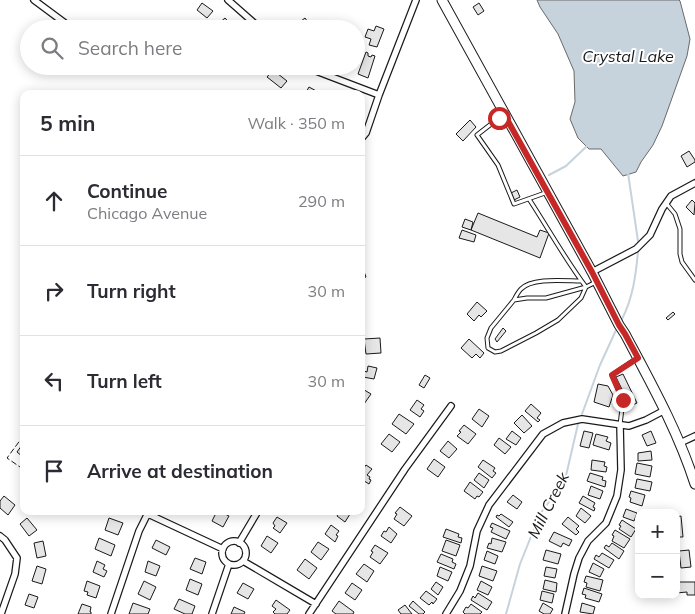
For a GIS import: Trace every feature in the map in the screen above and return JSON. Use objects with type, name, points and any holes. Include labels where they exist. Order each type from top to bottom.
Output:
[{"type":"street","points":[[34,0],[60,20]]},
{"type":"street","points":[[228,0],[251,20]]},
{"type":"street","points":[[365,134],[416,0]]},
{"type":"street","points":[[442,0],[638,358],[680,443],[695,484]]},
{"type":"street","points":[[326,75],[379,95]]},
{"type":"street","points":[[592,272],[636,249],[650,235],[662,209],[671,196],[695,183]]},
{"type":"street","points":[[309,614],[405,469],[451,406]]},
{"type":"street","points":[[446,614],[460,591],[470,566],[478,531],[489,505],[543,434],[563,423],[582,419],[629,426],[665,410]]},
{"type":"street","points":[[565,614],[579,558],[588,541],[606,523],[617,496],[621,470],[620,425]]},
{"type":"street","points":[[680,443],[695,436]]},
{"type":"street","points":[[111,614],[139,532],[148,515]]},
{"type":"street","points":[[155,515],[223,549]]},
{"type":"street","points":[[239,543],[256,515]]},
{"type":"street","points":[[0,536],[5,540],[17,558],[15,574],[1,614]]},
{"type":"street","points":[[228,543],[239,543],[246,551],[245,558],[237,565],[229,564],[222,556],[223,549],[228,543]]},
{"type":"street","points":[[243,561],[316,604]]},
{"type":"street","points":[[212,614],[229,564]]},
{"type":"lane","points":[[504,114],[478,135],[498,165],[514,204],[548,192]]},
{"type":"lane","points":[[529,199],[586,288]]},
{"type":"lane","points":[[666,203],[675,214],[680,229],[680,254],[682,262],[695,280]]},
{"type":"lane","points":[[581,281],[534,282],[522,288],[491,328],[487,338],[488,348],[495,352],[501,351],[558,320],[581,298],[586,288]]},
{"type":"lane","points":[[514,300],[546,298],[586,288],[597,282]]},
{"type":"lane","points":[[620,425],[623,400],[612,375],[638,358]]},
{"type":"water","name":"Crystal Lake","points":[[537,0],[680,1],[690,39],[687,56],[662,126],[653,145],[636,172],[623,176],[601,149],[589,149],[578,138],[570,119],[575,102],[574,71],[558,34]]},
{"type":"building","points":[[202,3],[213,11],[207,18],[197,10]]},
{"type":"building","points":[[479,3],[484,11],[478,15],[473,7]]},
{"type":"building","points":[[376,26],[384,29],[377,47],[369,45],[371,39],[365,37],[368,29],[374,31]]},
{"type":"building","points":[[366,52],[368,56],[375,56],[368,78],[360,75],[365,75]]},
{"type":"building","points":[[269,75],[279,75],[287,81],[281,88],[267,77]]},
{"type":"building","points":[[470,120],[476,127],[463,141],[456,134]]},
{"type":"building","points":[[689,151],[695,162],[687,167],[681,156]]},
{"type":"building","points":[[517,190],[520,197],[514,200],[511,193]]},
{"type":"building","points":[[692,200],[695,203],[694,215],[686,207]]},
{"type":"building","points":[[478,213],[537,237],[540,230],[549,233],[540,258],[471,230]]},
{"type":"building","points":[[465,219],[473,222],[471,230],[462,227]]},
{"type":"building","points":[[462,230],[476,235],[474,242],[459,238]]},
{"type":"building","points":[[477,302],[487,311],[481,317],[479,315],[474,321],[467,314]]},
{"type":"building","points":[[673,312],[675,314],[668,320],[666,318]]},
{"type":"building","points":[[503,328],[506,331],[497,342],[495,339]]},
{"type":"building","points":[[380,338],[381,353],[366,354],[365,339]]},
{"type":"building","points":[[469,339],[484,353],[480,358],[476,354],[472,358],[461,348]]},
{"type":"building","points":[[368,366],[377,368],[374,379],[365,377],[365,371],[367,372]]},
{"type":"building","points":[[623,374],[637,403],[630,406],[616,377]]},
{"type":"building","points":[[425,375],[430,378],[424,388],[419,385]]},
{"type":"building","points":[[598,384],[608,386],[613,395],[609,407],[594,402]]},
{"type":"building","points":[[365,390],[371,394],[365,403]]},
{"type":"building","points":[[417,400],[424,405],[421,409],[424,411],[420,417],[410,410]]},
{"type":"building","points":[[531,404],[541,413],[537,418],[540,420],[538,422],[525,411]]},
{"type":"building","points":[[479,409],[489,416],[482,427],[472,419]]},
{"type":"building","points":[[399,414],[414,424],[406,434],[392,424]]},
{"type":"building","points":[[522,415],[532,426],[524,433],[514,423]]},
{"type":"building","points":[[464,425],[476,434],[468,444],[457,436]]},
{"type":"building","points":[[512,431],[521,438],[516,445],[506,439]]},
{"type":"building","points":[[584,431],[593,433],[589,448],[580,446]]},
{"type":"building","points":[[651,431],[656,443],[647,446],[642,435]]},
{"type":"building","points":[[389,434],[400,442],[392,452],[381,444]]},
{"type":"building","points":[[596,434],[608,437],[606,441],[611,443],[609,450],[593,445]]},
{"type":"building","points":[[499,438],[511,447],[505,454],[494,445]]},
{"type":"building","points":[[448,441],[457,449],[449,458],[440,451]]},
{"type":"building","points":[[651,451],[652,460],[638,461],[638,453]]},
{"type":"building","points":[[434,459],[445,467],[438,477],[427,469]]},
{"type":"building","points":[[483,460],[495,468],[493,471],[496,473],[492,478],[478,467]]},
{"type":"building","points":[[592,460],[605,462],[606,472],[591,470]]},
{"type":"building","points":[[637,463],[652,466],[650,477],[635,474]]},
{"type":"building","points":[[366,465],[372,469],[367,475],[371,480],[369,484],[365,482]]},
{"type":"building","points":[[479,473],[489,480],[484,488],[474,480]]},
{"type":"building","points":[[590,473],[603,477],[602,480],[606,481],[605,487],[587,481]]},
{"type":"building","points":[[637,479],[652,482],[650,491],[635,488]]},
{"type":"building","points":[[470,482],[483,492],[475,499],[464,491]]},
{"type":"building","points":[[591,486],[603,491],[600,499],[588,495]]},
{"type":"building","points":[[631,491],[645,495],[642,506],[630,502]]},
{"type":"building","points":[[513,495],[522,502],[517,509],[507,502]]},
{"type":"building","points":[[4,496],[15,505],[8,515],[0,508],[0,501]]},
{"type":"building","points":[[583,496],[595,503],[594,511],[579,503]]},
{"type":"building","points":[[400,507],[412,516],[404,526],[394,519],[397,514],[395,513]]},
{"type":"building","points":[[581,508],[591,516],[585,523],[576,516]]},
{"type":"building","points":[[626,509],[635,512],[634,521],[623,517]]},
{"type":"building","points":[[501,514],[513,522],[509,527],[496,517]]},
{"type":"building","points":[[215,515],[229,516],[223,527],[212,521]]},
{"type":"building","points":[[338,515],[349,515],[345,522]]},
{"type":"building","points":[[681,516],[683,537],[680,537]]},
{"type":"building","points":[[277,517],[287,523],[280,533],[273,528],[275,526],[273,523]]},
{"type":"building","points":[[568,517],[579,526],[576,529],[579,532],[576,535],[562,524]]},
{"type":"building","points":[[27,518],[37,530],[29,536],[20,524]]},
{"type":"building","points":[[109,518],[123,523],[118,535],[105,530]]},
{"type":"building","points":[[622,520],[635,528],[631,537],[619,529],[621,526],[619,525]]},
{"type":"building","points":[[492,523],[510,531],[506,539],[491,532],[493,528],[490,527]]},
{"type":"building","points":[[331,525],[339,531],[335,542],[325,534]]},
{"type":"building","points":[[389,527],[397,534],[391,543],[381,536]]},
{"type":"building","points":[[446,529],[459,534],[458,537],[462,538],[461,543],[443,537]]},
{"type":"building","points":[[615,530],[630,539],[624,548],[612,541],[614,536],[612,535]]},
{"type":"building","points":[[554,532],[572,540],[569,546],[563,543],[561,547],[549,541]]},
{"type":"building","points":[[267,536],[278,543],[271,553],[261,546]]},
{"type":"building","points":[[99,538],[115,545],[111,556],[95,549]]},
{"type":"building","points":[[492,538],[506,542],[502,552],[487,548],[489,543],[491,544]]},
{"type":"building","points":[[156,540],[170,547],[166,555],[152,548]]},
{"type":"building","points":[[446,540],[460,545],[456,556],[442,551]]},
{"type":"building","points":[[43,541],[46,556],[37,558],[34,543]]},
{"type":"building","points":[[318,542],[329,549],[321,560],[311,552]]},
{"type":"building","points":[[612,543],[624,551],[619,559],[604,548],[606,545],[609,547]]},
{"type":"building","points":[[375,545],[388,553],[380,564],[370,557]]},
{"type":"building","points":[[546,550],[561,554],[558,564],[543,560]]},
{"type":"building","points":[[689,550],[691,567],[681,568],[680,551]]},
{"type":"building","points":[[487,551],[498,556],[495,564],[484,560]]},
{"type":"building","points":[[602,553],[614,560],[609,568],[594,559],[596,555],[599,557]]},
{"type":"building","points":[[441,554],[453,559],[452,562],[456,564],[454,569],[437,562]]},
{"type":"building","points":[[195,558],[206,562],[202,574],[190,569]]},
{"type":"building","points":[[305,559],[317,568],[309,579],[297,570]]},
{"type":"building","points":[[97,561],[105,565],[103,569],[107,571],[104,577],[93,572]]},
{"type":"building","points":[[148,561],[160,566],[156,576],[145,572]]},
{"type":"building","points":[[593,563],[604,569],[600,577],[589,572]]},
{"type":"building","points":[[364,564],[374,571],[367,582],[356,574]]},
{"type":"building","points":[[37,566],[46,569],[42,584],[32,581]]},
{"type":"building","points":[[482,566],[497,571],[493,581],[479,576]]},
{"type":"building","points":[[440,567],[452,572],[448,581],[437,576]]},
{"type":"building","points":[[546,567],[557,569],[555,578],[544,576]]},
{"type":"building","points":[[586,576],[603,580],[600,591],[586,587],[587,583],[584,582]]},
{"type":"building","points":[[190,579],[202,584],[198,595],[186,590]]},
{"type":"building","points":[[545,580],[557,583],[556,592],[543,589]]},
{"type":"building","points":[[87,581],[100,586],[96,598],[87,595],[88,592],[84,591]]},
{"type":"building","points":[[144,581],[156,587],[150,600],[138,594]]},
{"type":"building","points":[[481,581],[492,587],[488,595],[477,590]]},
{"type":"building","points":[[436,582],[443,587],[438,595],[431,589]]},
{"type":"building","points":[[680,582],[695,582],[695,595],[687,595],[687,592],[680,593]]},
{"type":"building","points":[[243,583],[254,589],[248,599],[237,593]]},
{"type":"building","points":[[352,583],[362,590],[355,600],[345,593]]},
{"type":"building","points":[[584,588],[602,594],[599,602],[585,598],[586,595],[582,594]]},
{"type":"building","points":[[426,591],[437,599],[433,604],[432,602],[429,605],[420,598]]},
{"type":"building","points":[[542,591],[554,594],[552,603],[540,600]]},
{"type":"building","points":[[478,593],[492,602],[487,610],[471,600]]},
{"type":"building","points":[[29,594],[38,597],[34,608],[25,605]]},
{"type":"building","points":[[179,599],[195,606],[192,614],[185,614],[174,609]]},
{"type":"building","points":[[276,600],[290,610],[287,614],[275,614],[273,612],[276,609],[272,606]]},
{"type":"building","points":[[339,601],[354,612],[353,614],[336,614],[332,611]]},
{"type":"building","points":[[413,601],[425,612],[423,614],[419,614],[409,606]]},
{"type":"building","points":[[133,603],[150,609],[148,614],[129,614]]},
{"type":"building","points":[[543,603],[553,609],[550,614],[544,614],[539,611]]},
{"type":"building","points":[[582,603],[595,607],[593,614],[580,612]]},
{"type":"building","points":[[82,604],[91,607],[91,614],[78,614]]},
{"type":"building","points":[[471,604],[482,612],[480,614],[465,614],[463,612],[466,607],[468,608]]},
{"type":"building","points":[[405,605],[412,614],[401,614],[398,610]]},
{"type":"building","points":[[234,607],[245,612],[244,614],[231,614]]},
{"type":"waterway","points":[[549,175],[566,166],[588,145]]},
{"type":"waterway","name":"Mill Creek","points":[[628,173],[638,241]]},
{"type":"waterway","name":"Mill Creek","points":[[622,319],[631,294],[638,251]]},
{"type":"waterway","name":"Mill Creek","points":[[582,414],[600,365],[616,330]]},
{"type":"waterway","name":"Mill Creek","points":[[506,614],[520,564],[540,514],[565,480],[578,424]]},
{"type":"fence","points":[[20,440],[7,458],[20,467]]},
{"type":"route","points":[[499,118],[504,114],[638,358],[612,375],[623,400]]}]
